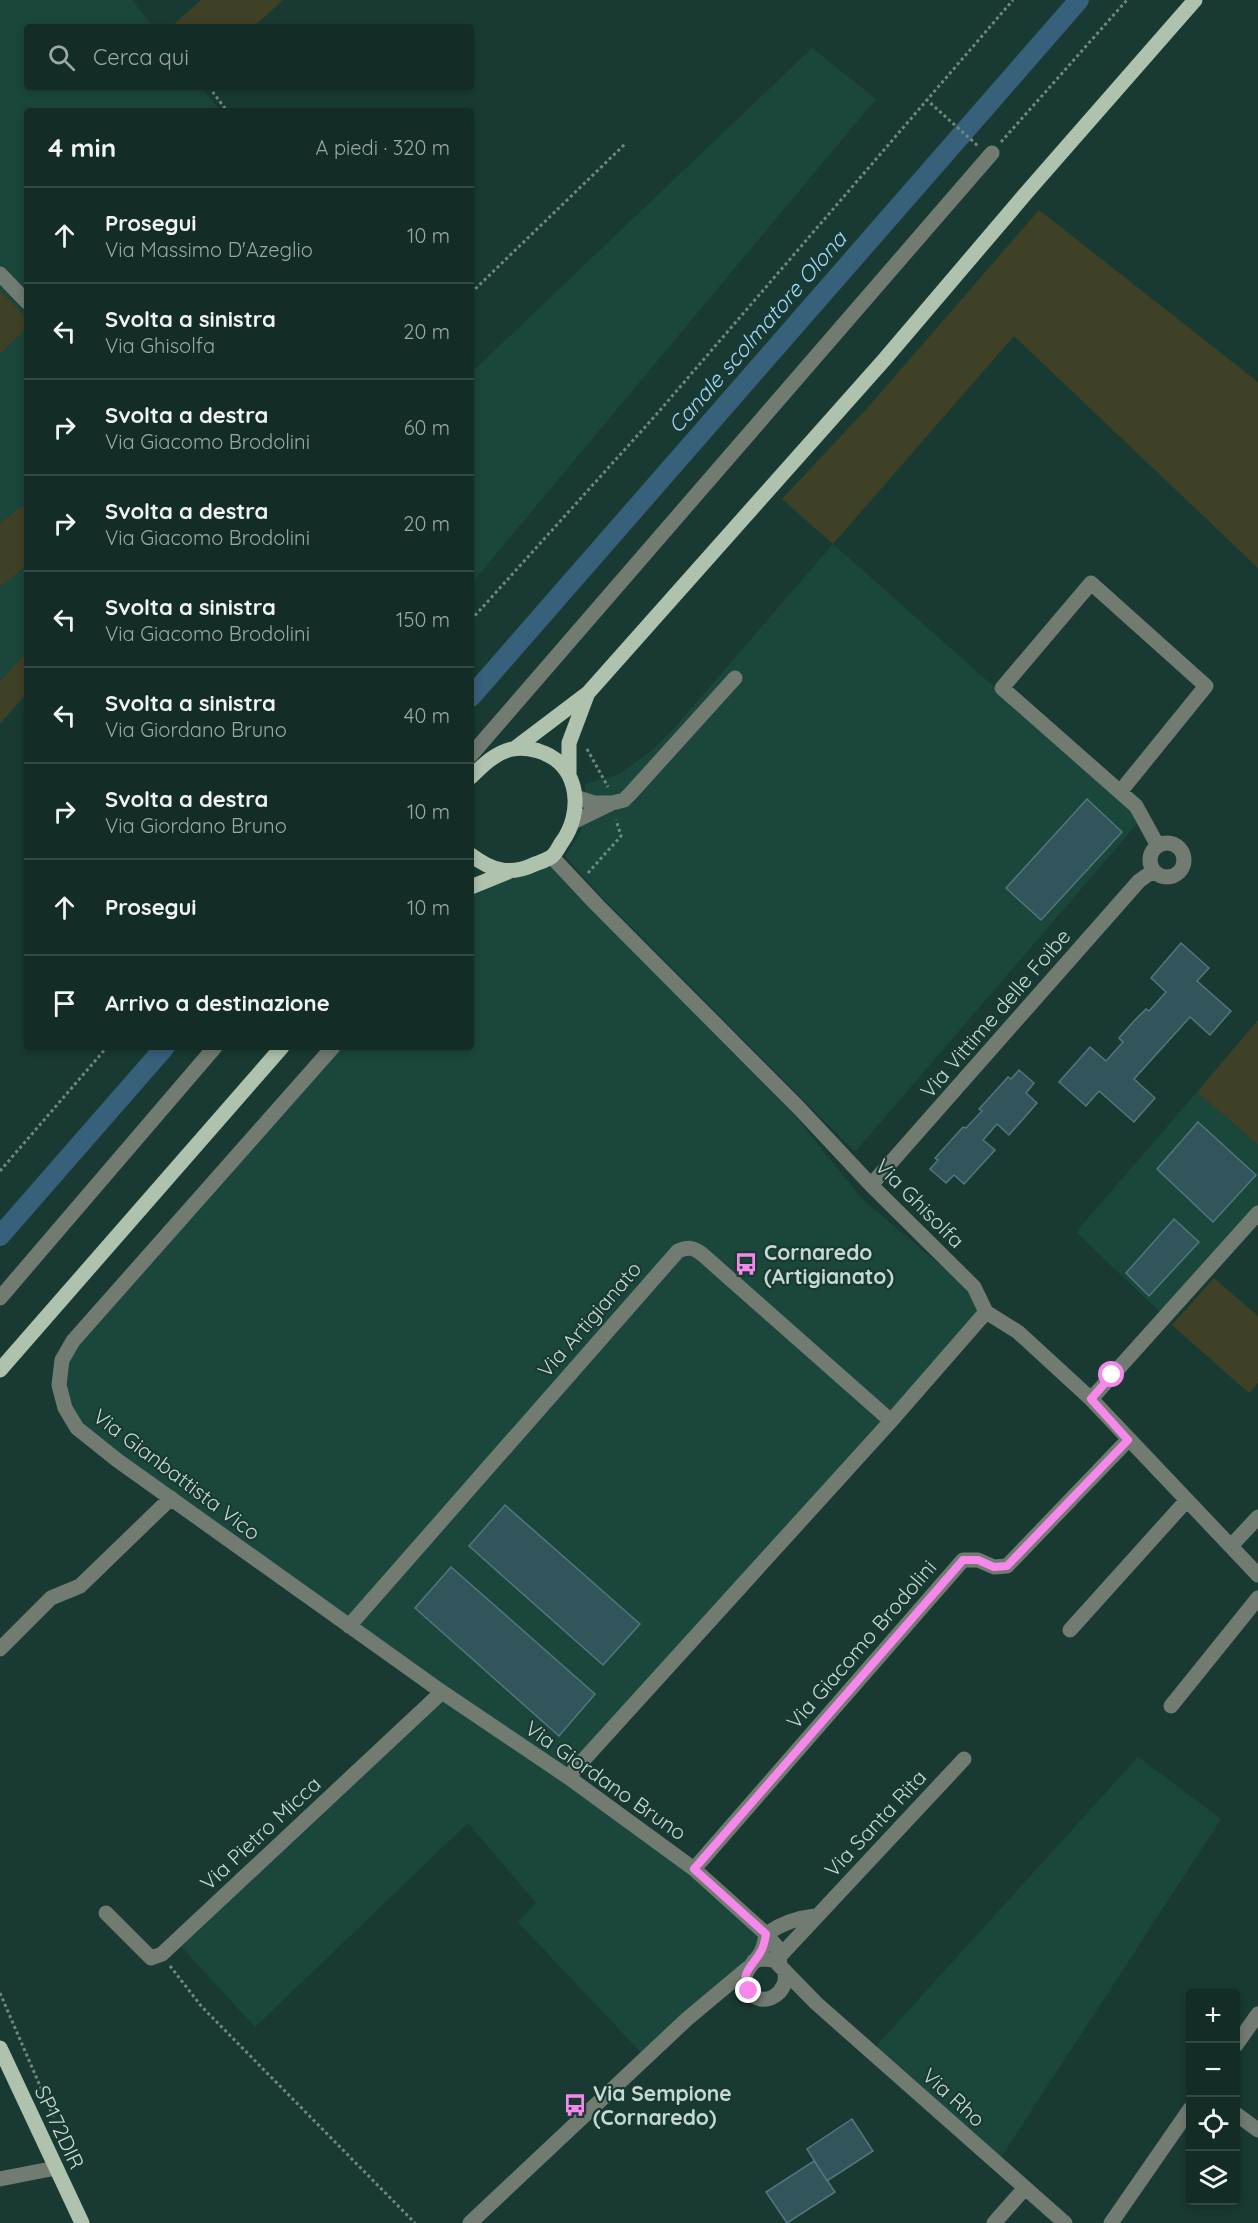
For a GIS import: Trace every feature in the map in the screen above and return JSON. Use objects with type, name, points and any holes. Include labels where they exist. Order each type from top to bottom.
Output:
[{"type":"main road","points":[[474,774],[487,761],[514,749],[588,693],[884,360],[1026,192],[1195,0]]},
{"type":"main road","points":[[474,886],[552,857],[571,829],[576,804],[569,774],[569,743],[588,693]]},
{"type":"main road","points":[[514,749],[536,750],[555,758],[569,774]]},
{"type":"main road","points":[[474,857],[484,864],[508,872]]},
{"type":"main road","points":[[0,1370],[279,1050]]},
{"type":"main road","name":"SP172DIR","points":[[0,2048],[82,2223]]},
{"type":"street","points":[[474,751],[987,151]]},
{"type":"street","points":[[0,274],[24,299]]},
{"type":"street","points":[[1120,792],[1206,686],[1091,583],[1002,688],[1120,792],[1136,806],[1158,846]]},
{"type":"street","points":[[573,822],[612,803],[624,800],[632,793],[735,678]]},
{"type":"street","points":[[575,797],[594,803],[612,803]]},
{"type":"street","points":[[1168,843],[1179,847],[1183,852],[1185,863],[1174,877],[1162,877],[1153,871],[1151,854],[1158,846],[1168,843]]},
{"type":"street","name":"Via Ghisolfa","points":[[552,857],[798,1107],[871,1185],[974,1287],[986,1312]]},
{"type":"street","name":"Via Vittime delle Foibe","points":[[871,1185],[1139,881],[1153,871]]},
{"type":"street","points":[[0,1298],[212,1050]]},
{"type":"street","name":"Via Gianbattista Vico","points":[[330,1050],[73,1341],[62,1360],[59,1384],[65,1408],[77,1428],[442,1692]]},
{"type":"street","points":[[1091,1399],[1258,1213]]},
{"type":"street","name":"Via Artigianato","points":[[349,1626],[678,1251],[694,1248],[702,1254],[891,1421]]},
{"type":"street","points":[[568,1777],[891,1421],[986,1312],[1018,1332],[1091,1399],[1258,1575]]},
{"type":"street","name":"Via Giacomo Brodolini","points":[[694,1869],[963,1560],[978,1560],[994,1567],[1007,1566],[1128,1440]]},
{"type":"street","points":[[0,1649],[51,1598],[80,1586],[171,1498]]},
{"type":"street","points":[[1070,1630],[1187,1500]]},
{"type":"street","points":[[1231,1546],[1258,1517]]},
{"type":"street","points":[[1171,1706],[1258,1598]]},
{"type":"street","name":"Via Giordano Bruno","points":[[442,1692],[568,1777],[694,1869],[766,1934],[777,1947],[781,1963]]},
{"type":"street","name":"Via Pietro Micca","points":[[162,1954],[442,1692]]},
{"type":"street","name":"Via Santa Rita","points":[[781,1963],[815,1916],[964,1759]]},
{"type":"street","points":[[106,1913],[151,1958],[162,1954]]},
{"type":"street","points":[[470,2223],[702,2006],[751,1965],[767,1958],[781,1963],[786,1981],[779,1994],[770,1999],[762,1999],[749,1991],[745,1982],[751,1965],[764,1945],[766,1934],[779,1925],[796,1918],[815,1916]]},
{"type":"street","name":"Via Rho","points":[[781,1963],[816,2003],[1065,2223]]},
{"type":"street","points":[[702,2006],[728,1995],[749,1991]]},
{"type":"street","name":"Via Rho","points":[[779,1994],[791,1994],[816,2003]]},
{"type":"street","points":[[1237,2043],[1258,2014]]},
{"type":"street","points":[[1111,2223],[1186,2116]]},
{"type":"street","points":[[1240,2117],[1258,2130]]},
{"type":"street","points":[[0,2179],[56,2168]]},
{"type":"street","points":[[994,2223],[1025,2188]]},
{"type":"path","points":[[474,617],[655,416],[1013,0]]},
{"type":"path","points":[[926,99],[987,151],[1128,0]]},
{"type":"path","points":[[211,90],[225,108]]},
{"type":"path","points":[[474,290],[625,144]]},
{"type":"path","points":[[0,1171],[104,1050]]},
{"type":"path","points":[[162,1954],[178,1980],[202,2007],[415,2223]]},
{"type":"path","points":[[0,1993],[59,2130]]},
{"type":"shaded area","points":[[0,0],[132,0],[151,24],[24,24],[24,90],[203,90],[218,108],[24,108],[24,315],[0,290]]},
{"type":"shaded area","points":[[201,0],[283,0],[256,24],[174,24]]},
{"type":"shaded area","points":[[812,48],[876,99],[474,580],[474,370]]},
{"type":"shaded area","points":[[1039,210],[1258,382],[1258,568],[1014,336],[833,544],[782,499],[870,405]]},
{"type":"shaded area","points":[[0,290],[24,315],[24,331],[0,354]]},
{"type":"shaded area","points":[[24,331],[24,504],[0,523],[0,354]]},
{"type":"shaded area","points":[[24,504],[24,567],[0,587],[0,523]]},
{"type":"shaded area","points":[[833,544],[1142,818],[855,1152],[602,897],[565,856],[580,834],[585,809],[585,784],[617,775],[650,752],[670,733]]},
{"type":"shaded area","points":[[24,567],[24,654],[0,681],[0,587]]},
{"type":"shaded area","points":[[24,654],[24,696],[0,724],[0,681]]},
{"type":"shaded area","points":[[552,857],[792,1112],[863,1200],[964,1285],[986,1312],[573,1784],[766,1934],[764,1945],[646,2058],[518,1922],[536,1903],[468,1823],[255,2027],[176,1941],[442,1691],[117,1460],[65,1408],[62,1360],[330,1050],[474,1050],[474,886]]},
{"type":"shaded area","points":[[1258,1020],[1258,1145],[1197,1092]]},
{"type":"shaded area","points":[[1197,1092],[1258,1145],[1258,1207],[1163,1315],[1076,1232]]},
{"type":"shaded area","points":[[1214,1278],[1258,1316],[1258,1383],[1249,1393],[1172,1325]]},
{"type":"shaded area","points":[[1138,1757],[1221,1819],[996,2165],[869,2054]]},
{"type":"building","points":[[1087,799],[1122,832],[1041,920],[1006,888]]},
{"type":"building","points":[[1181,943],[1209,968],[1197,981],[1231,1011],[1210,1035],[1190,1017],[1134,1079],[1155,1098],[1134,1122],[1099,1091],[1086,1106],[1059,1082],[1090,1047],[1106,1061],[1123,1042],[1119,1038],[1146,1009],[1149,1011],[1166,992],[1151,978]]},
{"type":"building","points":[[1019,1070],[1034,1083],[1026,1093],[1037,1103],[1009,1135],[997,1124],[983,1140],[995,1150],[964,1184],[954,1175],[946,1183],[930,1169],[938,1160],[935,1158],[963,1127],[966,1128],[982,1111],[979,1109],[1008,1077],[1011,1079]]},
{"type":"building","points":[[1198,1122],[1256,1175],[1213,1222],[1157,1169]]},
{"type":"building","points":[[1174,1219],[1199,1242],[1149,1296],[1126,1273]]},
{"type":"building","points":[[505,1505],[640,1624],[603,1665],[469,1546]]},
{"type":"building","points":[[451,1567],[595,1694],[559,1736],[415,1608]]},
{"type":"building","points":[[852,2119],[873,2151],[827,2181],[807,2149]]},
{"type":"building","points":[[814,2161],[835,2192],[787,2223],[766,2192]]},
{"type":"waterway","name":"Canale scolmatore Olona","points":[[474,694],[1079,0]]},
{"type":"waterway","name":"Canale scolmatore Olona","points":[[0,1236],[162,1050]]},
{"type":"place","name":"Cornaredo (Artigianato)","points":[[746,1264]]},
{"type":"place","name":"Via Sempione (Cornaredo)","points":[[575,2105]]},
{"type":"route","points":[[749,1991],[745,1975],[760,1953],[766,1934],[694,1869],[963,1560],[978,1560],[994,1567],[1007,1566],[1128,1440],[1091,1399],[1112,1375]]}]
